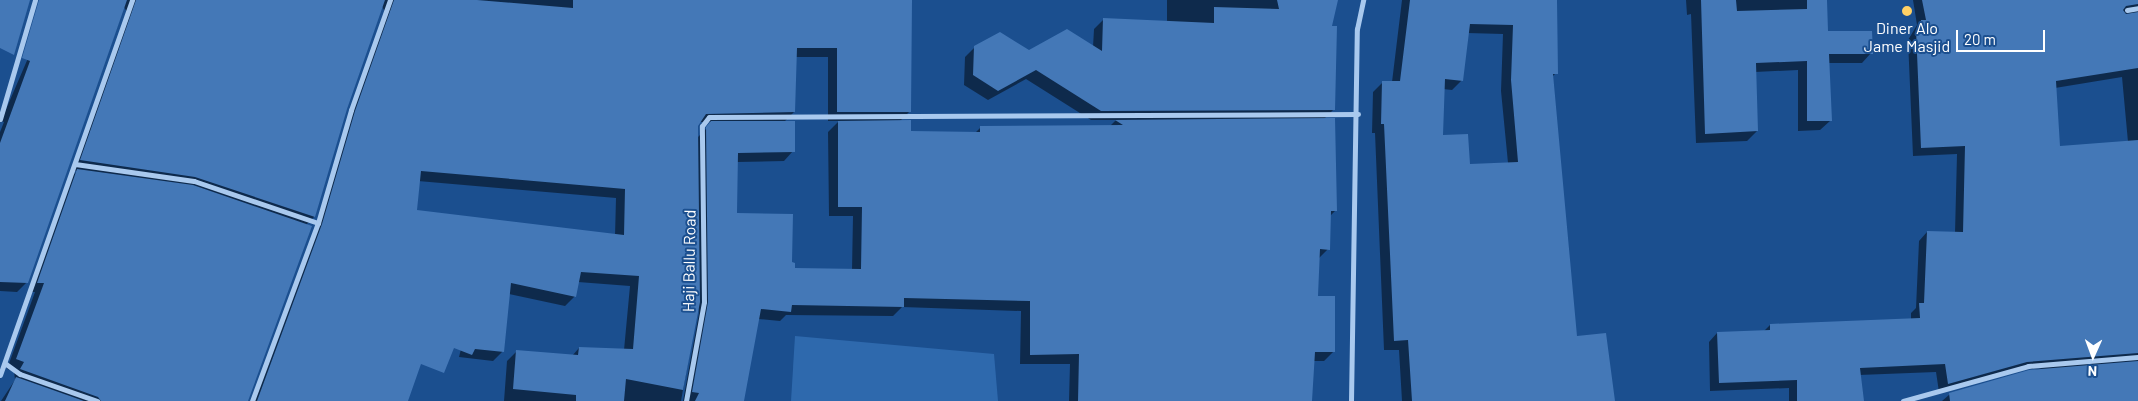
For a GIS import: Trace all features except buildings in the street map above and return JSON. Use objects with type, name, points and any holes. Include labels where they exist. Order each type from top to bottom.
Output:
[{"type":"street","points":[[0,119],[35,0]]},
{"type":"street","points":[[0,376],[6,364],[132,0]]},
{"type":"street","points":[[252,401],[318,223],[351,110],[390,0]]},
{"type":"street","points":[[1351,401],[1358,114],[1357,29],[1363,0]]},
{"type":"street","points":[[2126,10],[2138,8]]},
{"type":"street","name":"Haji Ballu Road","points":[[686,401],[704,302],[704,121],[719,117],[1358,114]]},
{"type":"street","points":[[75,164],[194,181],[318,223]]},
{"type":"street","points":[[1903,401],[2028,366],[2138,357]]},
{"type":"street","points":[[6,364],[20,374],[97,401]]},
{"type":"shaded area","points":[[795,336],[994,354],[998,401],[791,401]]},
{"type":"place","name":"Diner Alo Jame Masjid","points":[[1907,11]]}]
